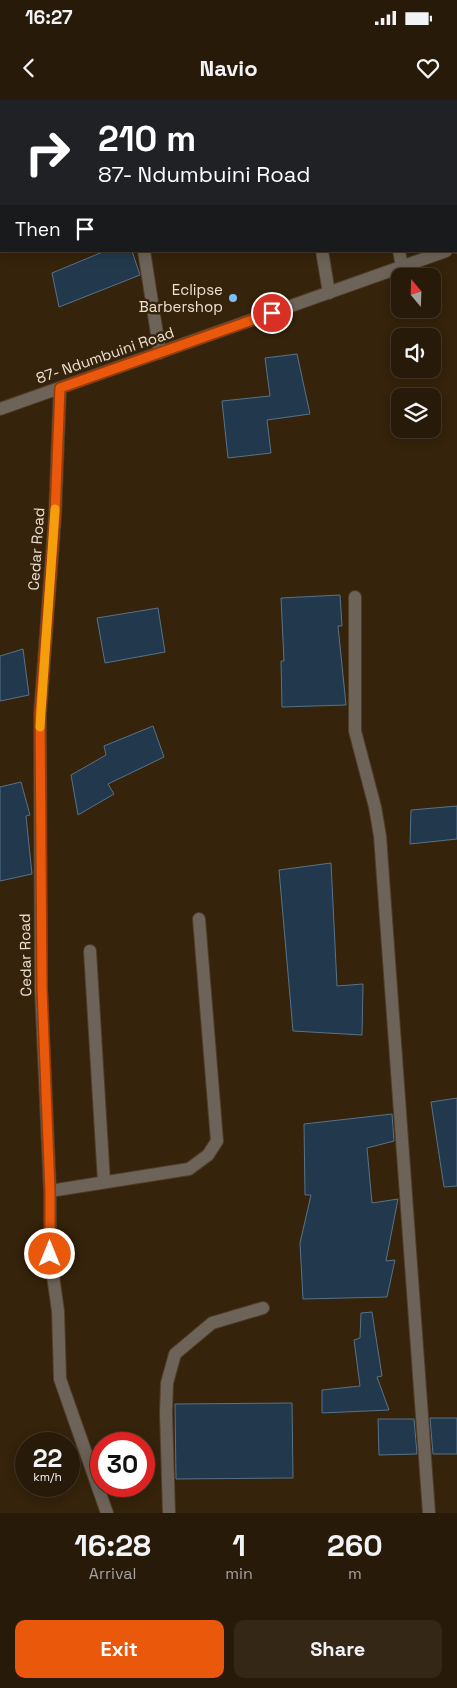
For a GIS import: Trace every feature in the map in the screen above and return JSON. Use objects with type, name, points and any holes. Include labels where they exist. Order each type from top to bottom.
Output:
[{"type":"street","points":[[144,252],[160,353]]},
{"type":"street","points":[[322,252],[329,293]]},
{"type":"street","points":[[399,252],[402,268]]},
{"type":"street","name":"87- Ndumbuini Road","points":[[402,268],[443,252]]},
{"type":"street","name":"87- Ndumbuini Road","points":[[0,409],[391,272]]},
{"type":"street","name":"Cedar Road","points":[[60,388],[55,516],[40,714],[42,989],[50,1191],[50,1254],[58,1311],[60,1379],[107,1513]]},
{"type":"street","points":[[355,597],[355,731],[376,807],[380,836],[429,1513]]},
{"type":"street","points":[[50,1191],[189,1169],[208,1155],[218,1140],[199,919]]},
{"type":"street","points":[[90,952],[104,1182]]},
{"type":"street","points":[[170,1513],[166,1412],[167,1383],[175,1354],[212,1323],[263,1308]]},
{"type":"building","points":[[103,252],[132,252],[140,275],[59,307],[52,273]]},
{"type":"building","points":[[297,354],[310,414],[267,420],[271,453],[228,458],[222,401],[270,396],[265,358]]},
{"type":"building","points":[[340,595],[342,626],[338,626],[346,705],[282,707],[281,661],[284,661],[281,598]]},
{"type":"building","points":[[158,608],[165,652],[105,663],[97,618]]},
{"type":"building","points":[[23,649],[29,695],[0,701],[0,656]]},
{"type":"building","points":[[153,726],[164,757],[108,784],[114,794],[78,815],[71,775],[106,755],[104,746]]},
{"type":"building","points":[[21,782],[30,815],[26,816],[32,874],[0,881],[0,787]]},
{"type":"building","points":[[457,806],[457,839],[410,844],[411,810]]},
{"type":"building","points":[[331,863],[337,986],[363,984],[362,1035],[293,1031],[279,870]]},
{"type":"building","points":[[457,1098],[457,1186],[444,1187],[431,1102]]},
{"type":"building","points":[[392,1114],[394,1141],[367,1148],[372,1203],[398,1199],[386,1261],[395,1260],[387,1297],[303,1299],[300,1243],[311,1195],[305,1195],[304,1124]]},
{"type":"building","points":[[372,1312],[382,1376],[377,1377],[389,1410],[322,1413],[322,1390],[360,1386],[354,1340],[360,1338],[361,1313]]},
{"type":"building","points":[[292,1403],[293,1478],[176,1479],[175,1404]]},
{"type":"building","points":[[430,1418],[457,1418],[457,1454],[433,1454]]},
{"type":"building","points":[[378,1419],[414,1419],[417,1454],[379,1455]]},
{"type":"slow traffic","points":[[40,727],[55,509]]},
{"type":"place","name":"Eclipse Barbershop","points":[[233,298]]},
{"type":"route","points":[[50,1254],[50,1191],[42,989],[40,714],[55,516],[60,388],[272,313]]}]
